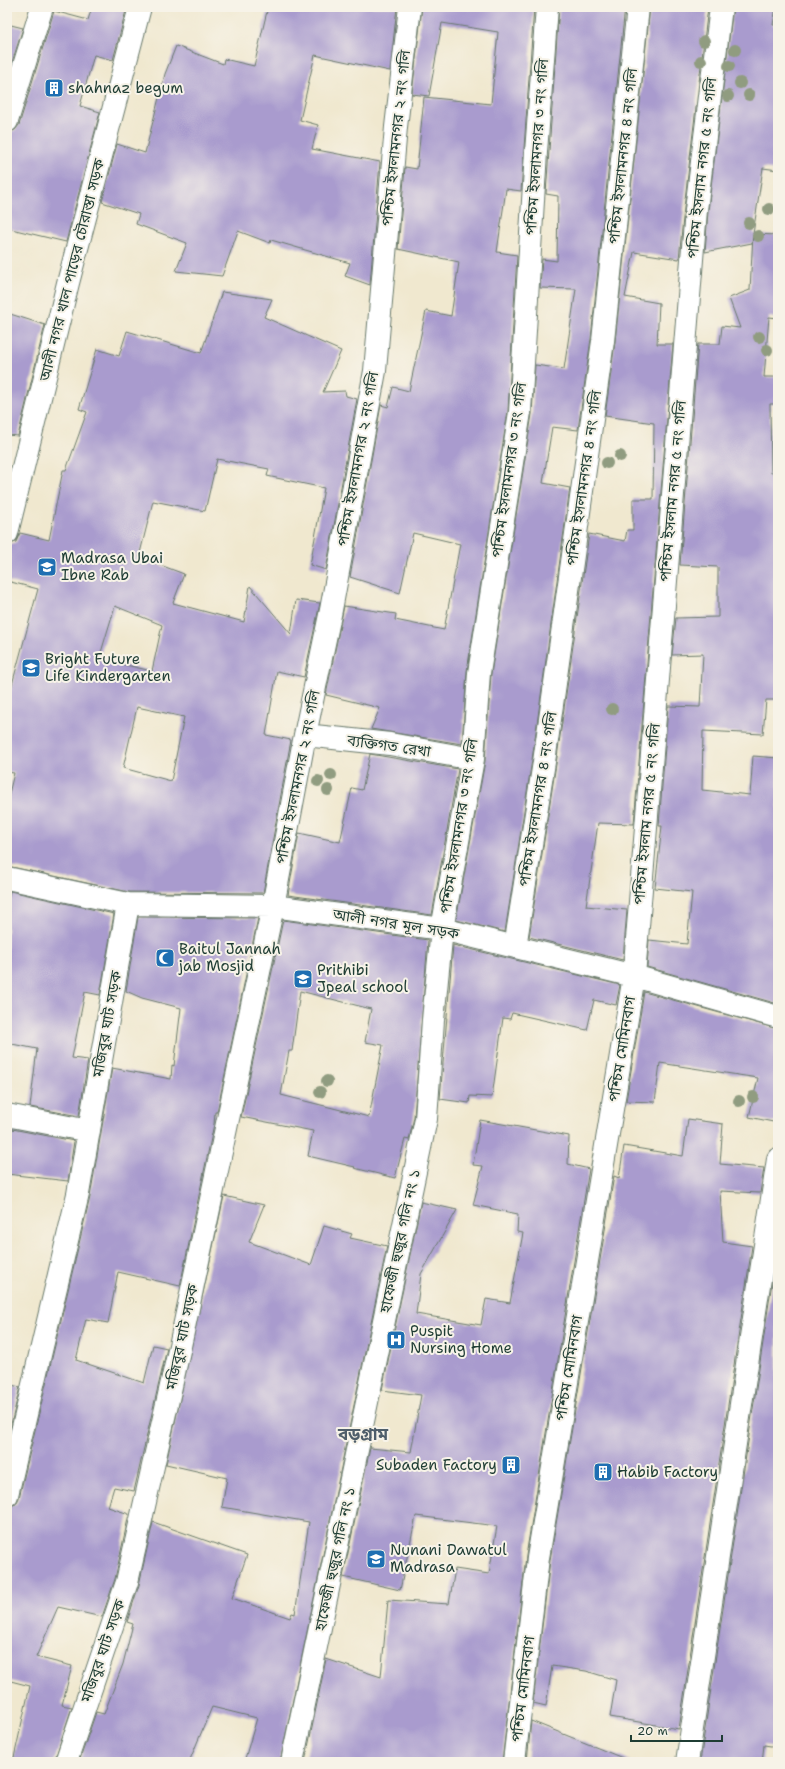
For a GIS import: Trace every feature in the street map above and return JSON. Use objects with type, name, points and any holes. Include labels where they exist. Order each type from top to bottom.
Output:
[{"type":"street","points":[[7,121],[42,7]]},
{"type":"street","name":"আলী নগর খাল পাড়ের চৌরাস্তা সড়ক","points":[[7,533],[68,283],[140,7]]},
{"type":"street","name":"পশ্চিম ইসলামনগর ২ নং গলি","points":[[273,906],[305,735],[331,610],[374,371],[396,127],[410,7]]},
{"type":"street","name":"পশ্চিম ইসলামনগর ৩ নং গলি","points":[[442,929],[473,759],[479,672],[520,412],[536,152],[548,7]]},
{"type":"street","name":"পশ্চিম ইসলামনগর ৪ নং গলি","points":[[515,947],[544,762],[603,341],[638,7]]},
{"type":"street","name":"পশ্চিম ইসলাম নগর ৫ নং গলি","points":[[634,976],[696,210],[721,7]]},
{"type":"street","name":"ব্যক্তিগত রেখা","points":[[305,735],[390,744],[473,759]]},
{"type":"street","name":"আলী নগর মূল সড়ক","points":[[7,878],[128,904],[273,906],[442,929],[634,976],[778,1016]]},
{"type":"street","name":"মজিবুর ঘাট সড়ক","points":[[7,1495],[78,1194],[128,904]]},
{"type":"street","name":"মজিবুর ঘাট সড়ক","points":[[66,1762],[127,1582],[180,1346],[273,906]]},
{"type":"street","name":"হাফেজী হুজুর গলি নং ১","points":[[292,1762],[426,1120],[433,1020],[442,929]]},
{"type":"street","name":"পশ্চিম মোমিনবাগ","points":[[514,1762],[538,1558],[634,976]]},
{"type":"street","points":[[7,1115],[89,1131]]},
{"type":"street","points":[[687,1762],[778,1159]]},
{"type":"building","points":[[92,7],[127,7],[113,60],[94,55],[80,106],[100,112],[66,242],[7,228],[7,133],[15,130],[19,125],[54,11],[88,20]]},
{"type":"building","points":[[268,7],[397,7],[390,71],[315,55],[300,120],[318,125],[312,149],[380,162],[370,285],[345,276],[350,263],[271,240],[270,243],[238,231],[222,276],[176,271],[187,243],[136,224],[139,214],[102,202],[117,144],[145,153],[165,74],[176,46],[223,64],[224,59],[254,66]]},
{"type":"building","points":[[422,7],[534,7],[521,191],[506,189],[497,252],[517,255],[508,411],[467,671],[462,744],[371,729],[380,708],[326,695],[344,606],[396,614],[395,620],[444,630],[460,544],[413,533],[400,593],[350,577],[381,405],[388,407],[393,387],[409,391],[426,311],[451,316],[459,262],[398,249],[405,167],[417,169],[424,97],[491,104],[498,32],[442,23],[429,96],[412,94]]},
{"type":"building","points":[[559,7],[625,7],[591,339],[578,430],[552,427],[543,483],[570,488],[532,760],[505,932],[456,920],[485,761],[491,674],[532,414],[535,365],[564,369],[576,289],[540,288],[542,259],[557,261],[558,196],[546,194]]},
{"type":"building","points":[[650,7],[708,7],[679,259],[634,252],[625,297],[659,303],[657,344],[673,344],[634,824],[598,823],[586,906],[627,910],[623,960],[529,937],[556,764],[589,534],[625,541],[627,530],[633,530],[633,499],[653,499],[654,423],[605,416],[615,342]]},
{"type":"building","points":[[733,7],[776,7],[773,25],[778,25],[778,170],[763,168],[753,234],[778,235],[778,318],[769,317],[764,377],[778,377],[778,404],[770,404],[771,473],[778,472],[778,700],[766,700],[763,734],[703,731],[702,790],[750,795],[753,756],[778,758],[778,1004],[647,967],[649,940],[687,944],[692,892],[655,888],[662,826],[659,826],[668,706],[700,707],[703,654],[672,655],[676,618],[718,617],[718,567],[680,565],[698,344],[720,344],[722,326],[740,328],[729,298],[750,290],[753,235],[752,243],[705,252],[708,211]]},
{"type":"building","points":[[7,24],[23,28],[7,78]]},
{"type":"building","points":[[222,292],[272,299],[264,317],[341,351],[323,392],[345,391],[346,396],[357,399],[326,570],[310,565],[324,488],[267,476],[269,469],[217,459],[205,511],[153,501],[139,557],[184,574],[173,603],[244,622],[250,586],[291,634],[296,600],[320,603],[304,677],[277,671],[266,735],[291,740],[263,893],[129,892],[7,866],[7,802],[14,773],[7,772],[7,703],[38,589],[7,581],[7,545],[16,542],[20,533],[49,540],[63,470],[66,470],[87,412],[79,409],[97,349],[119,356],[127,331],[201,353]],"holes":[[[115,606],[162,625],[152,671],[99,659]],[[137,707],[184,717],[171,781],[123,768]]]},
{"type":"building","points":[[7,313],[45,325],[18,436],[7,435]]},
{"type":"building","points":[[370,754],[458,769],[432,915],[288,895],[299,833],[340,842],[352,788],[362,790]]},
{"type":"building","points":[[10,891],[114,914],[100,995],[85,992],[72,1058],[88,1060],[79,1116],[30,1107],[37,1049],[7,1043],[7,904]]},
{"type":"building","points":[[138,917],[258,918],[217,1112],[215,1112],[214,1124],[180,1286],[118,1272],[108,1323],[86,1319],[76,1360],[144,1383],[153,1345],[167,1348],[134,1491],[114,1487],[108,1507],[129,1514],[115,1579],[102,1617],[58,1607],[36,1657],[72,1666],[62,1705],[72,1707],[54,1762],[13,1762],[30,1686],[7,1680],[7,1507],[16,1504],[19,1498],[90,1197],[112,1068],[171,1079],[172,1065],[174,1066],[181,1008],[142,998],[126,991]]},
{"type":"building","points":[[283,920],[428,940],[414,1117],[409,1140],[405,1139],[395,1178],[308,1156],[313,1131],[241,1117]],"holes":[[[300,991],[371,1009],[365,1042],[383,1045],[369,1117],[281,1095],[289,1051],[292,1051]]]},
{"type":"building","points":[[453,945],[620,985],[616,1005],[594,1000],[587,1030],[512,1013],[510,1019],[503,1018],[492,1097],[470,1096],[469,1103],[440,1099]]},
{"type":"building","points":[[644,992],[778,1029],[778,1123],[749,1117],[758,1078],[660,1063],[655,1102],[626,1101]]},
{"type":"building","points":[[688,1119],[723,1124],[720,1164],[764,1168],[760,1193],[720,1191],[723,1242],[752,1246],[679,1729],[610,1717],[616,1680],[586,1671],[552,1666],[546,1706],[533,1703],[550,1560],[614,1176],[619,1178],[624,1146],[683,1156]]},
{"type":"building","points":[[480,1120],[569,1136],[568,1164],[589,1169],[526,1556],[502,1762],[305,1762],[326,1659],[381,1677],[388,1600],[449,1604],[455,1569],[489,1574],[497,1526],[416,1516],[400,1590],[343,1577],[370,1448],[411,1452],[421,1395],[382,1390],[421,1202],[457,1210],[421,1274],[416,1314],[481,1325],[486,1299],[510,1303],[523,1233],[517,1232],[518,1214],[473,1205],[483,1166],[473,1165]]},
{"type":"building","points":[[7,1128],[74,1141],[68,1181],[7,1174]]},
{"type":"building","points":[[224,1196],[264,1205],[249,1242],[311,1265],[324,1226],[352,1234],[350,1238],[387,1246],[280,1762],[244,1762],[257,1718],[212,1707],[189,1762],[79,1762],[96,1712],[104,1714],[123,1664],[133,1624],[127,1622],[139,1585],[153,1522],[247,1555],[232,1598],[290,1618],[292,1613],[295,1614],[309,1522],[222,1507],[227,1478],[166,1464]]},
{"type":"building","points":[[777,1249],[778,1747],[764,1745],[762,1762],[700,1762]]},
{"type":"building","points":[[7,1384],[20,1387],[7,1441]]},
{"type":"building","points":[[531,1721],[630,1761],[630,1762],[527,1762]]},
{"type":"place","name":"shahnaz begum","points":[[54,88]]},
{"type":"place","name":"Madrasa Ubai Ibne Rab","points":[[47,567]]},
{"type":"place","name":"Bright Future Life Kindergarten","points":[[31,668]]},
{"type":"place","name":"Baitul Jannah jab Mosjid","points":[[165,958]]},
{"type":"place","name":"Prithibi Jpeal school","points":[[303,979]]},
{"type":"place","name":"Puspit Nursing Home","points":[[396,1340]]},
{"type":"place","name":"Subaden Factory","points":[[511,1465]]},
{"type":"place","name":"Habib Factory","points":[[603,1472]]},
{"type":"place","name":"Nunani Dawatul Madrasa","points":[[376,1559]]},
{"type":"district","name":"বড়গ্রাম","points":[[363,1434]]}]
